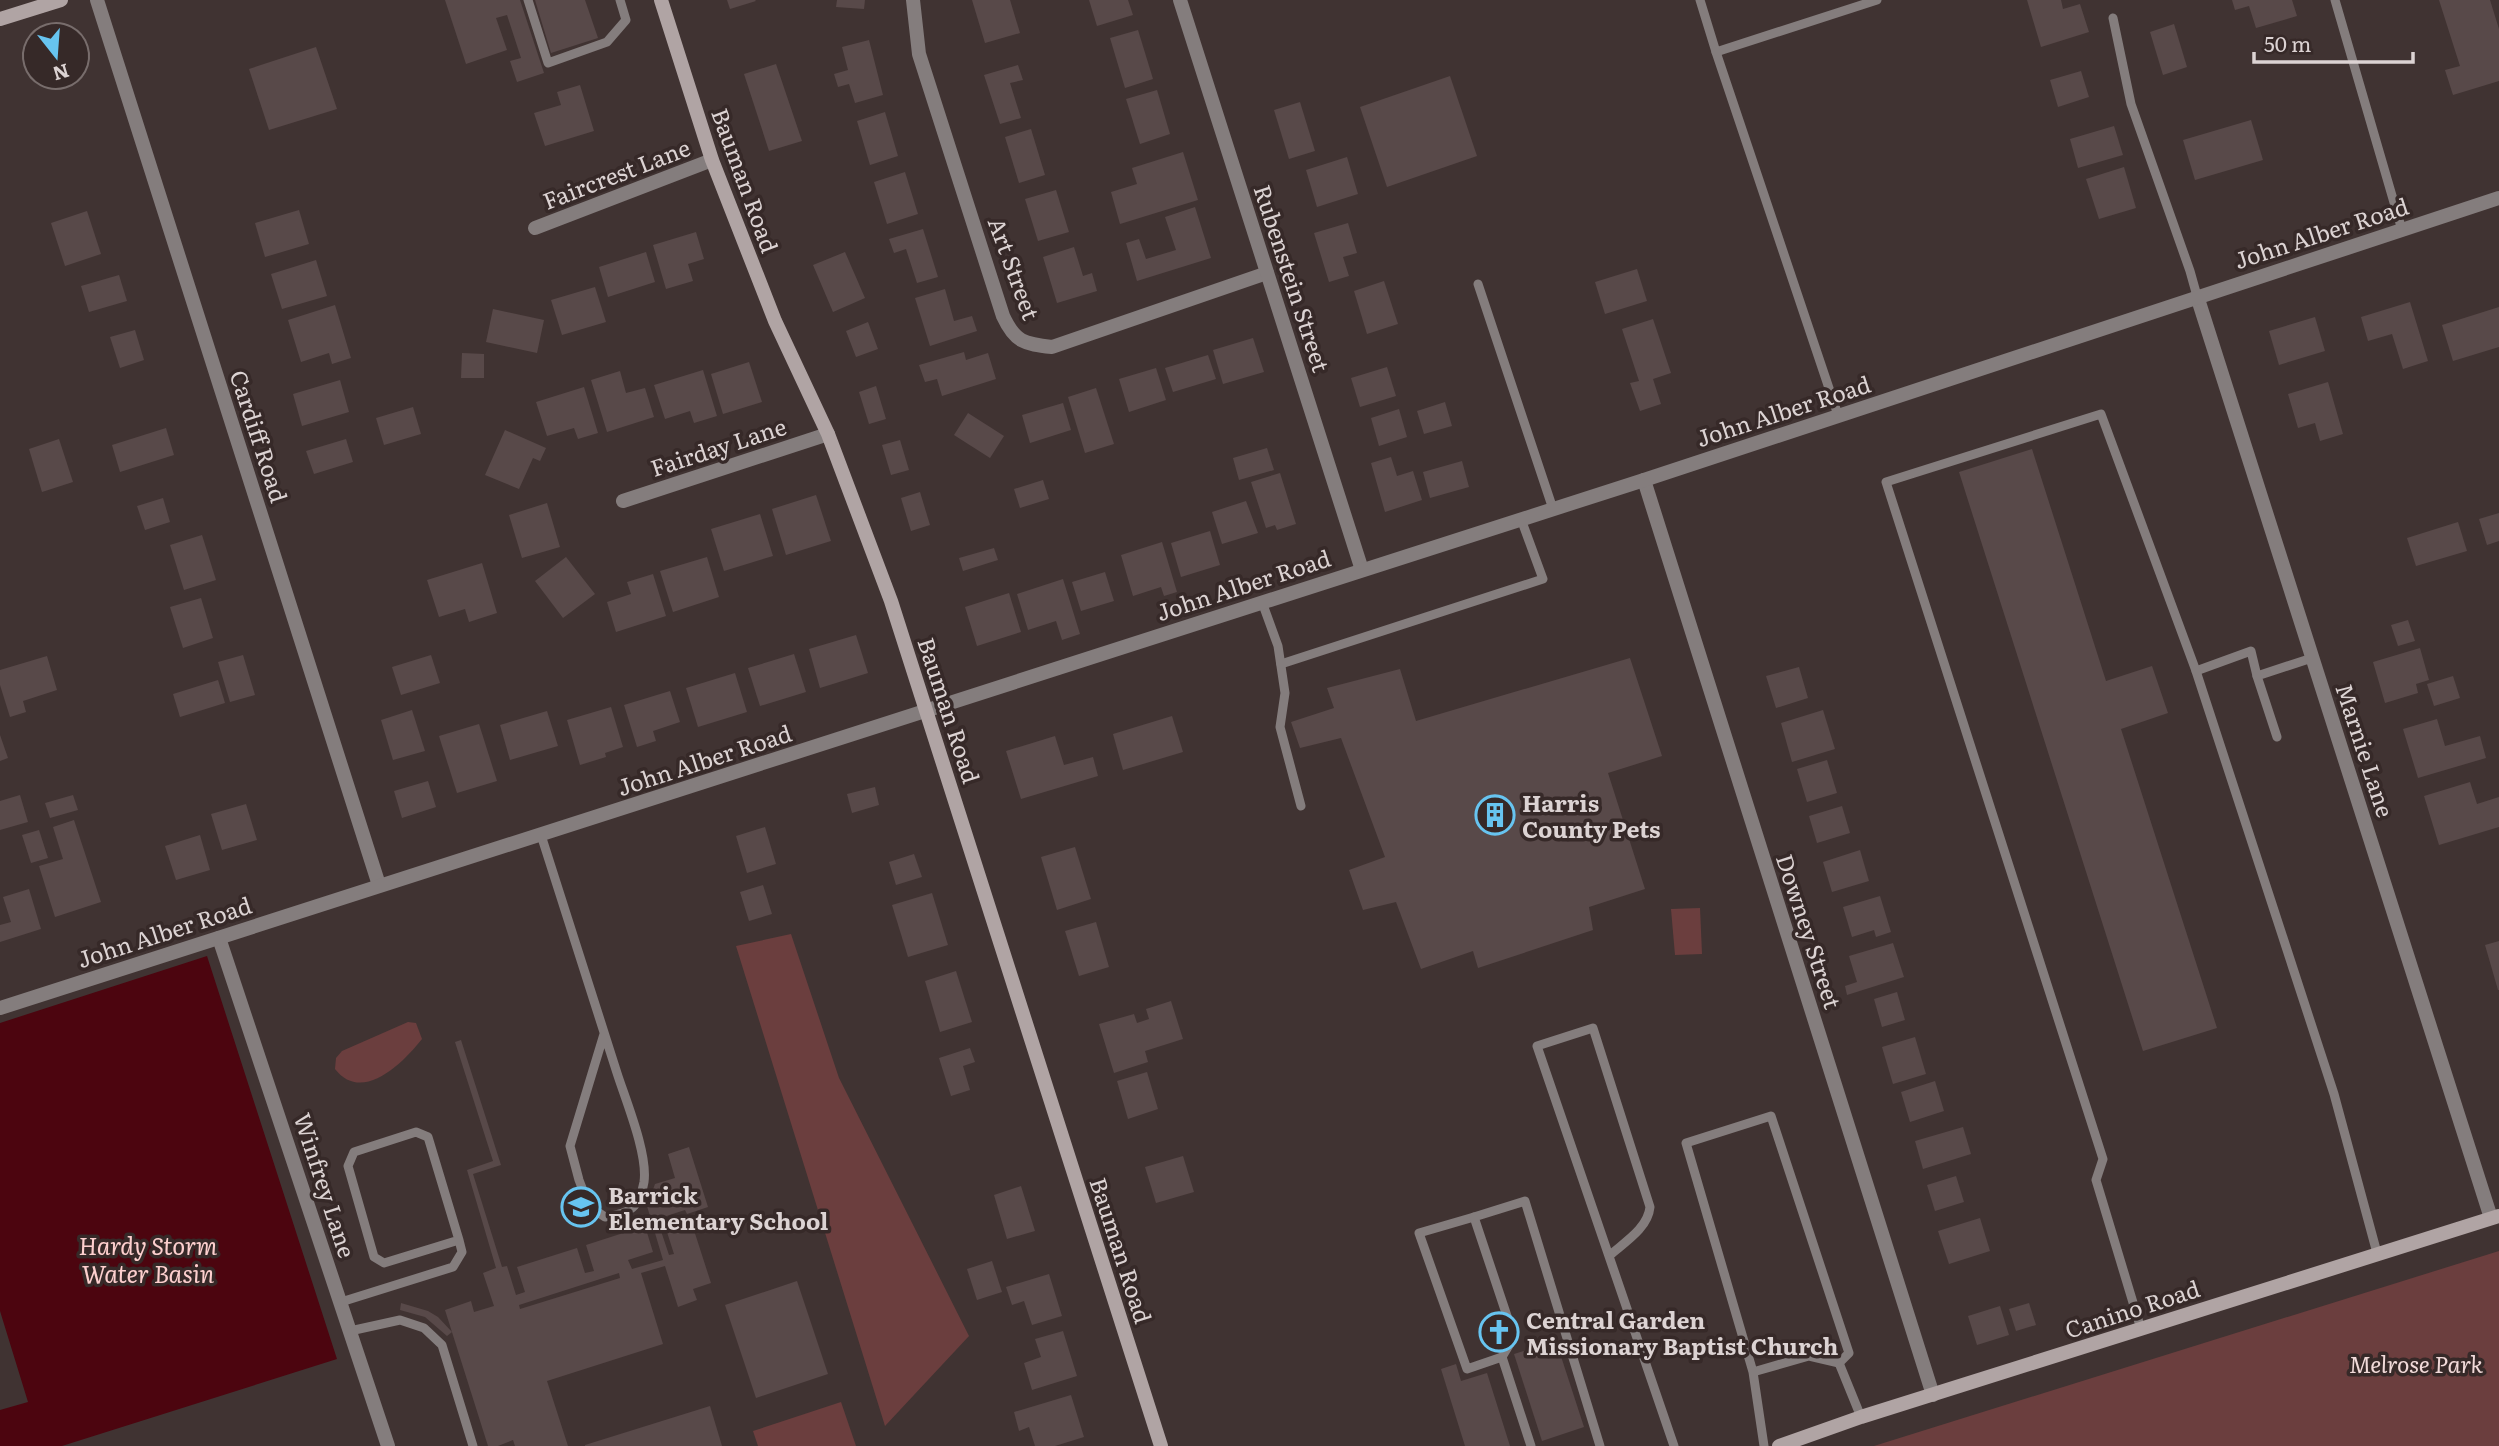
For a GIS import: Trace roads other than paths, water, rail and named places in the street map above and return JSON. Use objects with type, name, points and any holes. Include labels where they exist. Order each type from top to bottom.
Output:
[{"type":"street","points":[[0,19],[61,0]]},
{"type":"street","name":"Cardiff Road","points":[[97,0],[379,885]]},
{"type":"street","name":"Bauman Road","points":[[661,0],[712,160],[775,321],[828,434],[891,601],[1161,1446]]},
{"type":"street","name":"Art Street","points":[[913,0],[919,54],[1003,316],[1018,340],[1033,345],[1052,346],[1267,273]]},
{"type":"street","name":"Rubenstein Street","points":[[1180,0],[1362,570]]},
{"type":"street","name":"Faircrest Lane","points":[[536,228],[712,160]]},
{"type":"street","name":"John Alber Road","points":[[0,1008],[1644,480],[2499,198]]},
{"type":"street","name":"Marnie Lane","points":[[2197,296],[2495,1217]]},
{"type":"street","name":"Fairday Lane","points":[[623,501],[828,434]]},
{"type":"street","name":"Downey Street","points":[[1644,480],[1933,1395]]},
{"type":"street","name":"Winfrey Lane","points":[[219,938],[388,1446]]},
{"type":"street","name":"Canino Road","points":[[1779,1446],[1861,1417],[2495,1217]]},
{"type":"lane","points":[[528,0],[548,63],[607,42],[626,20],[620,0]]},
{"type":"lane","points":[[1700,0],[1838,415]]},
{"type":"lane","points":[[1716,51],[1877,0]]},
{"type":"lane","points":[[2334,0],[2402,230]]},
{"type":"lane","points":[[2113,18],[2131,104],[2197,296]]},
{"type":"lane","points":[[1478,284],[1553,509]]},
{"type":"lane","points":[[2141,1329],[2096,1180],[2103,1158],[1886,482],[2101,414],[2196,671],[2334,1094],[2377,1253]]},
{"type":"lane","points":[[1281,664],[1543,579],[1521,519]]},
{"type":"lane","points":[[1262,602],[1278,646],[1285,693],[1280,727],[1301,806]]},
{"type":"lane","points":[[2196,671],[2251,651],[2277,737]]},
{"type":"lane","points":[[2258,676],[2312,658]]},
{"type":"lane","points":[[541,835],[641,1148],[644,1180],[636,1204],[626,1214],[606,1217],[589,1206],[570,1146],[604,1034]]},
{"type":"lane","points":[[1610,1255],[1644,1225],[1650,1207],[1593,1028],[1537,1045],[1674,1446]]},
{"type":"lane","points":[[1763,1446],[1753,1372],[1686,1143],[1771,1116],[1849,1353],[1839,1363]]},
{"type":"lane","points":[[341,1302],[453,1267],[462,1252],[459,1240],[428,1137],[416,1132],[354,1152],[348,1166],[374,1257],[384,1263],[459,1240]]},
{"type":"lane","points":[[1474,1217],[1514,1337],[1502,1357],[1467,1369],[1419,1233],[1525,1201],[1600,1446]]},
{"type":"lane","points":[[350,1331],[400,1320],[424,1328],[442,1345],[473,1446]]},
{"type":"lane","points":[[1753,1372],[1809,1356],[1839,1363]]},
{"type":"lane","points":[[1502,1357],[1531,1446]]},
{"type":"lane","points":[[1839,1363],[1861,1417]]},
{"type":"water","name":"Hardy Storm Water Basin","points":[[207,956],[337,1359],[62,1446],[0,1446],[0,1410],[28,1402],[0,1311],[0,1023]]},
{"type":"place","name":"Harris County Pets","points":[[1495,815]]},
{"type":"place","name":"Barrick Elementary School","points":[[581,1207]]},
{"type":"place","name":"Central Garden Missionary Baptist Church","points":[[1499,1332]]},
{"type":"park label","name":"Melrose Park","points":[[2416,1363]]}]
